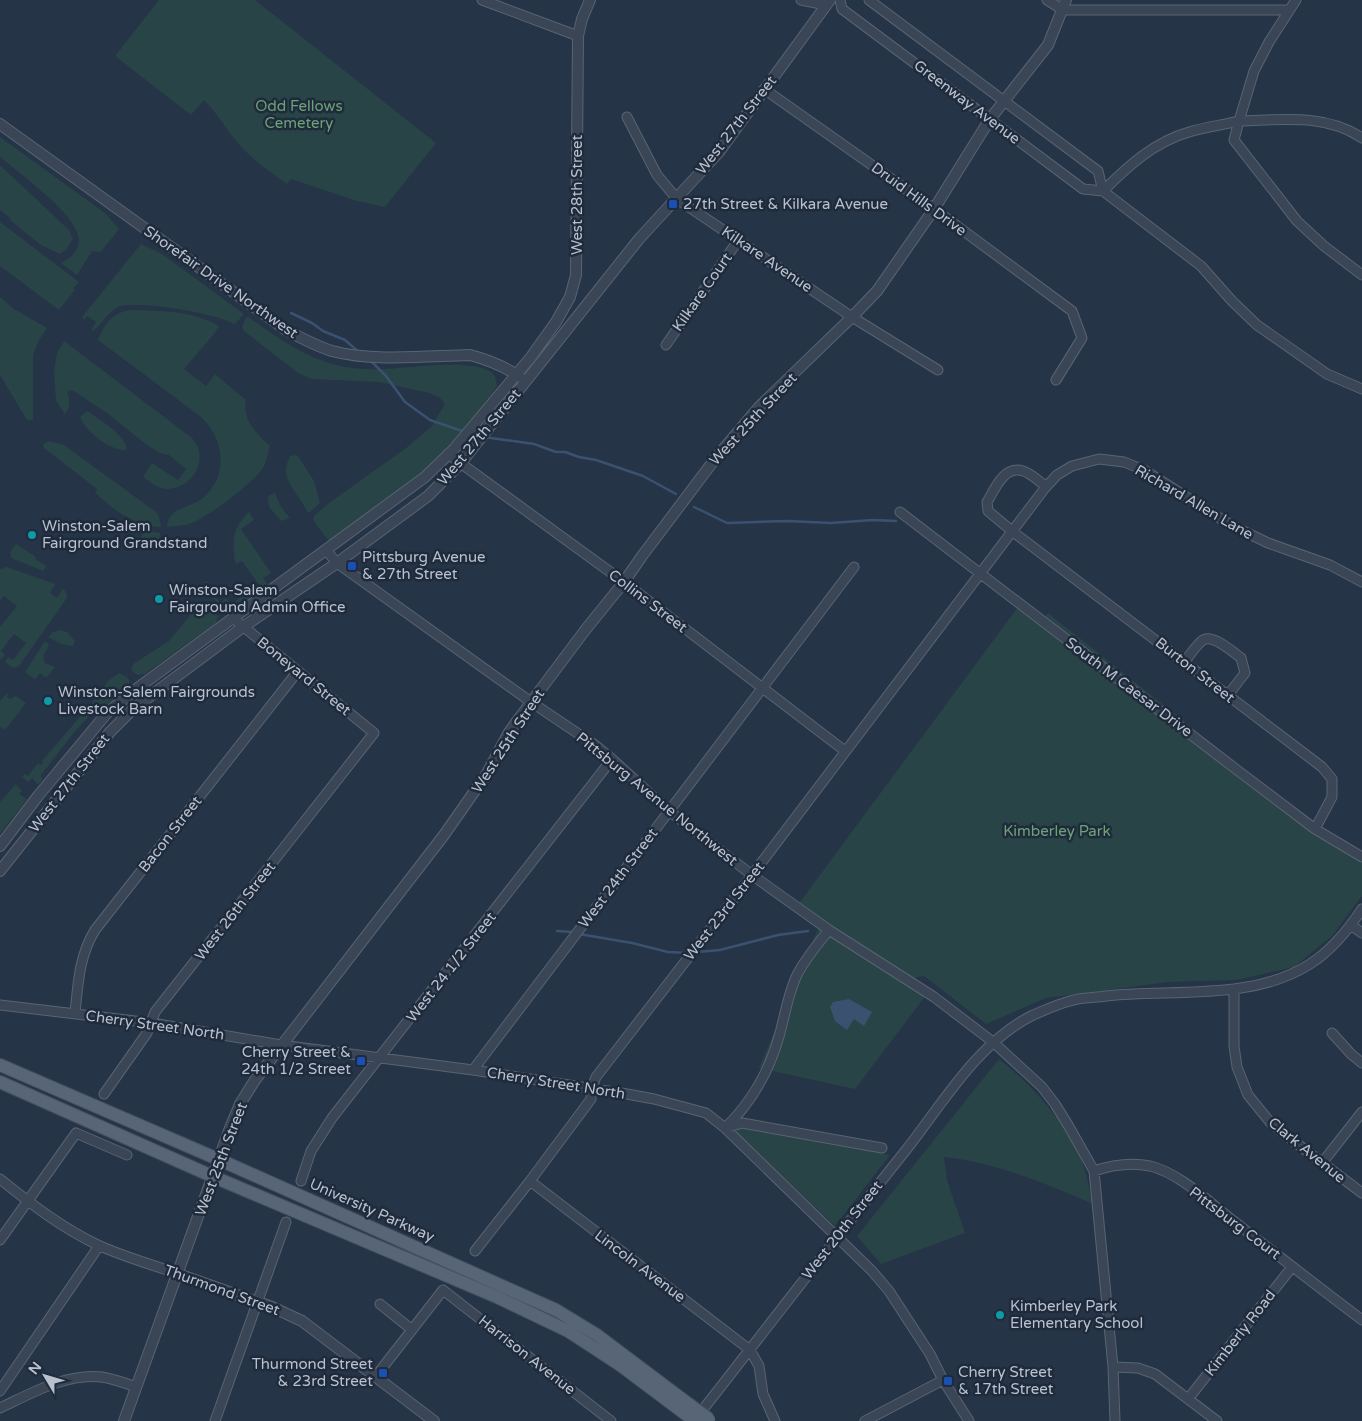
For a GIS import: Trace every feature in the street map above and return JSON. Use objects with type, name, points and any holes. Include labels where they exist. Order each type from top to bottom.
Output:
[{"type":"main road","name":"University Parkway","points":[[0,1065],[220,1160],[556,1310],[597,1335],[687,1409],[694,1421]]},
{"type":"main road","name":"University Parkway","points":[[1,1084],[497,1297],[568,1331],[687,1409],[710,1420]]},
{"type":"street","points":[[482,0],[578,36]]},
{"type":"street","name":"West 28th Street","points":[[516,374],[556,322],[570,297],[576,275],[578,36],[582,19],[590,0]]},
{"type":"street","points":[[801,0],[828,2]]},
{"type":"street","name":"Greenway Avenue","points":[[840,0],[842,9],[1083,189],[1103,191],[1202,266],[1232,301],[1258,325],[1327,374],[1362,389]]},
{"type":"street","name":"Greenway Avenue","points":[[869,0],[1098,171],[1103,191]]},
{"type":"street","points":[[1047,0],[1064,5],[1289,10]]},
{"type":"street","points":[[1296,0],[1269,42],[1254,71],[1234,140],[1297,221],[1324,246],[1362,274]]},
{"type":"street","name":"West 27th Street","points":[[0,871],[110,732],[133,709],[243,627],[337,563],[428,496],[460,464],[639,239],[719,152],[828,2]]},
{"type":"street","name":"West 25th Street","points":[[124,1421],[240,1104],[281,1045],[444,835],[486,775],[508,734],[624,582],[714,458],[760,406],[877,291],[934,209],[990,119],[1048,45],[1064,5]]},
{"type":"street","name":"Druid Hills Drive","points":[[764,89],[934,209],[1072,311],[1082,338],[1056,380]]},
{"type":"street","name":"Kilkare Avenue","points":[[627,117],[657,175],[677,199],[852,317],[938,370]]},
{"type":"street","points":[[1103,191],[1129,165],[1157,146],[1189,132],[1239,121],[1299,119],[1320,121],[1353,132],[1362,138]]},
{"type":"street","name":"Shorefair Drive Northwest","points":[[0,124],[286,330],[313,344],[331,351],[363,357],[470,355],[488,359],[526,381]]},
{"type":"street","name":"Kilkare Court","points":[[666,345],[739,239]]},
{"type":"street","name":"West 27th Street","points":[[0,846],[38,796],[107,712],[425,477],[448,454],[516,374]]},
{"type":"street","name":"Collins Street","points":[[448,454],[624,582],[845,751]]},
{"type":"street","name":"Richard Allen Lane","points":[[980,574],[1056,475],[1072,466],[1099,459],[1124,462],[1144,470],[1229,524],[1268,543],[1330,565],[1362,582]]},
{"type":"street","name":"Burton Street","points":[[1046,486],[1024,471],[1012,470],[1004,475],[987,502],[988,511],[1012,532],[1185,661],[1322,767],[1332,779],[1332,797],[1316,829]]},
{"type":"street","name":"South M Caesar Drive","points":[[900,512],[1316,829],[1362,857]]},
{"type":"street","name":"Pittsburg Avenue Northwest","points":[[326,550],[337,563],[612,759],[669,811],[752,875],[829,930],[934,997],[993,1042],[1042,1087],[1064,1118],[1094,1171]]},
{"type":"street","name":"West 24th Street","points":[[473,1070],[764,689],[854,567]]},
{"type":"street","name":"West 23rd Street","points":[[475,1251],[530,1181],[590,1099],[596,1077],[980,574]]},
{"type":"street","name":"Boneyard Street","points":[[234,619],[374,733]]},
{"type":"street","points":[[1185,661],[1204,640],[1210,638],[1217,640],[1242,658],[1245,672],[1228,695]]},
{"type":"street","name":"Bacon Street","points":[[75,1014],[82,959],[90,939],[153,854],[298,671]]},
{"type":"street","name":"West 26th Street","points":[[104,1094],[147,1033],[156,1012],[374,733]]},
{"type":"street","name":"West 24 1/2 Street","points":[[301,1182],[316,1142],[332,1118],[612,759]]},
{"type":"street","name":"West 20th Street","points":[[694,1421],[960,1079],[993,1042],[1032,1016],[1071,1000],[1128,994],[1234,989],[1270,982],[1311,963],[1336,944],[1362,909]]},
{"type":"street","points":[[1351,925],[1362,933]]},
{"type":"street","points":[[725,1128],[743,1111],[764,1075],[777,1042],[796,977],[811,952],[829,930]]},
{"type":"street","name":"Clark Avenue","points":[[1234,989],[1234,1046],[1237,1068],[1248,1095],[1270,1122],[1362,1193]]},
{"type":"street","name":"Cherry Street North","points":[[0,1005],[152,1023],[281,1045],[473,1070],[654,1099],[695,1110],[712,1117],[872,1271],[889,1291],[930,1354],[943,1380],[969,1421]]},
{"type":"street","points":[[1332,1033],[1362,1063]]},
{"type":"street","points":[[1322,1163],[1362,1112]]},
{"type":"street","points":[[725,1128],[742,1122],[882,1148]]},
{"type":"street","points":[[0,1240],[76,1133],[127,1155]]},
{"type":"street","name":"Pittsburg Court","points":[[1094,1171],[1125,1164],[1142,1165],[1160,1169],[1178,1179],[1362,1320]]},
{"type":"street","points":[[1094,1171],[1113,1367],[1115,1421]]},
{"type":"street","name":"Thurmond Street","points":[[0,1179],[72,1232],[99,1246],[258,1302],[302,1321],[434,1421]]},
{"type":"street","name":"Lincoln Avenue","points":[[530,1181],[750,1350]]},
{"type":"street","points":[[216,1421],[286,1222]]},
{"type":"street","points":[[0,1391],[99,1246]]},
{"type":"street","name":"Kimberly Road","points":[[1188,1399],[1292,1267]]},
{"type":"street","name":"Harrison Avenue","points":[[411,1329],[443,1290],[611,1421]]},
{"type":"street","points":[[376,1376],[411,1329],[380,1304]]},
{"type":"street","points":[[750,1350],[759,1366],[764,1394],[775,1421]]},
{"type":"street","points":[[1113,1367],[1138,1368],[1155,1374],[1217,1421]]},
{"type":"street","points":[[0,1408],[68,1379],[100,1377],[136,1387]]},
{"type":"street","points":[[864,1421],[943,1380]]},
{"type":"green space","name":"Odd Fellows Cemetery","points":[[159,0],[255,0],[436,143],[385,207],[357,201],[291,179],[287,184],[243,149],[204,100],[191,115],[115,56]]},
{"type":"green space","points":[[0,137],[105,213],[119,229],[101,252],[92,251],[77,275],[61,263],[73,254],[78,246],[79,237],[72,222],[54,202],[0,157]]},
{"type":"green space","points":[[0,165],[69,230],[73,239],[66,250],[60,254],[41,245],[0,210]]},
{"type":"green space","points":[[0,222],[79,282],[59,310],[0,266]]},
{"type":"green space","points":[[141,244],[162,254],[244,314],[235,324],[195,312],[158,306],[127,305],[114,309],[93,331],[91,330],[96,322],[87,316],[84,320],[82,317]]},
{"type":"green space","points":[[0,297],[14,309],[47,328],[38,342],[33,355],[33,420],[27,420],[0,375]]},
{"type":"green space","points":[[131,310],[187,314],[219,326],[184,369],[206,386],[215,374],[246,400],[246,414],[251,426],[270,446],[263,468],[249,483],[216,509],[186,525],[167,527],[171,515],[199,501],[212,488],[220,467],[219,446],[209,426],[201,417],[98,340],[103,329],[114,316]]},
{"type":"green space","points":[[247,316],[300,351],[336,365],[373,369],[442,365],[474,366],[494,375],[497,386],[450,447],[425,471],[333,539],[328,540],[313,520],[314,516],[329,503],[406,448],[431,427],[445,404],[439,397],[429,393],[379,382],[312,379],[298,373],[244,331],[242,326]]},
{"type":"green space","points":[[64,341],[192,438],[200,456],[197,470],[188,481],[175,488],[164,489],[143,477],[152,463],[178,480],[186,469],[169,455],[160,453],[147,445],[107,413],[72,390],[67,392],[69,403],[65,414],[56,401],[54,371],[57,353]]},
{"type":"green space","points":[[87,411],[117,433],[127,450],[114,448],[99,440],[87,428],[80,417]]},
{"type":"green space","points":[[50,441],[64,445],[156,512],[161,527],[137,526],[133,520],[118,512],[95,493],[97,489],[44,448],[43,444]]},
{"type":"green space","points":[[290,456],[298,456],[314,481],[320,503],[310,512],[307,512],[288,479],[287,465]]},
{"type":"green space","points":[[275,493],[281,507],[290,518],[281,521],[269,507],[268,496]]},
{"type":"green space","points":[[249,512],[254,520],[241,529],[271,573],[263,578],[268,585],[232,612],[226,611],[203,588],[206,582],[209,582],[206,588],[221,603],[226,598],[231,604],[259,585],[242,561],[236,564],[235,562],[234,535],[239,524]]},
{"type":"green space","points":[[148,531],[160,533],[159,545],[157,547],[149,548],[140,541],[142,534]]},
{"type":"green space","points":[[16,544],[47,566],[43,571],[11,558],[10,552]]},
{"type":"green space","points":[[7,567],[55,584],[50,593],[57,598],[63,589],[67,598],[19,666],[13,668],[5,662],[8,657],[13,660],[26,643],[14,634],[1,651],[5,655],[0,659],[0,627],[17,606],[4,596],[0,601],[0,569]]},
{"type":"green space","points":[[201,602],[205,603],[218,616],[216,623],[145,674],[137,675],[131,670],[133,664],[169,641]]},
{"type":"green space","name":"Kimberley Park","points":[[1018,607],[1040,623],[1048,613],[1362,863],[1362,896],[1332,936],[1294,967],[1236,980],[1169,982],[1046,998],[986,1024],[924,976],[909,979],[927,994],[855,1089],[759,1068],[820,924],[797,906]]},
{"type":"green space","points":[[60,630],[67,632],[75,641],[73,646],[61,644],[48,637],[53,632]]},
{"type":"green space","points":[[45,641],[49,645],[44,656],[45,663],[55,667],[46,678],[40,673],[35,680],[25,672]]},
{"type":"green space","points":[[119,673],[130,681],[127,688],[105,706],[99,706],[76,730],[41,775],[42,780],[38,785],[32,778],[28,782],[22,777],[25,774],[28,776],[38,763],[41,765],[43,763],[42,761],[96,698],[108,681]]},
{"type":"green space","points":[[8,692],[7,697],[10,699],[16,696],[26,703],[5,730],[0,727],[0,701]]},
{"type":"green space","points":[[16,784],[22,791],[19,794],[27,799],[0,834],[0,802]]},
{"type":"green space","points":[[999,1059],[1024,1080],[1046,1104],[1065,1130],[1083,1164],[1093,1204],[1038,1181],[1002,1169],[944,1157],[947,1180],[965,1233],[881,1264],[857,1236]]},
{"type":"green space","points":[[742,1128],[890,1155],[835,1226],[733,1129]]},
{"type":"water","points":[[849,999],[872,1012],[864,1026],[854,1019],[847,1030],[835,1021],[830,1007],[833,1002]]},
{"type":"waterway","points":[[291,313],[312,323],[323,331],[345,340],[360,353]]},
{"type":"waterway","points":[[371,361],[386,376],[405,402],[430,420],[465,432]]},
{"type":"waterway","points":[[484,437],[534,444],[556,452],[565,452],[596,460],[643,476],[676,494]]},
{"type":"waterway","points":[[694,507],[727,523],[896,521]]},
{"type":"waterway","points":[[557,931],[573,932]]},
{"type":"waterway","points":[[697,952],[720,950],[778,935],[808,931]]},
{"type":"waterway","points":[[579,934],[632,943],[668,952],[689,953]]},
{"type":"place","name":"27th Street & Kilkara Avenue","points":[[673,204]]},
{"type":"place","name":"Winston-Salem Fairground Grandstand","points":[[32,535]]},
{"type":"place","name":"Pittsburg Avenue & 27th Street","points":[[352,566]]},
{"type":"place","name":"Winston-Salem Fairground Admin Office","points":[[159,599]]},
{"type":"place","name":"Winston-Salem Fairgrounds Livestock Barn","points":[[48,701]]},
{"type":"place","name":"Cherry Street & 24th 1/2 Street","points":[[361,1061]]},
{"type":"place","name":"Kimberley Park Elementary School","points":[[1000,1315]]},
{"type":"place","name":"Thurmond Street & 23rd Street","points":[[383,1373]]},
{"type":"place","name":"Cherry Street & 17th Street","points":[[948,1381]]}]
